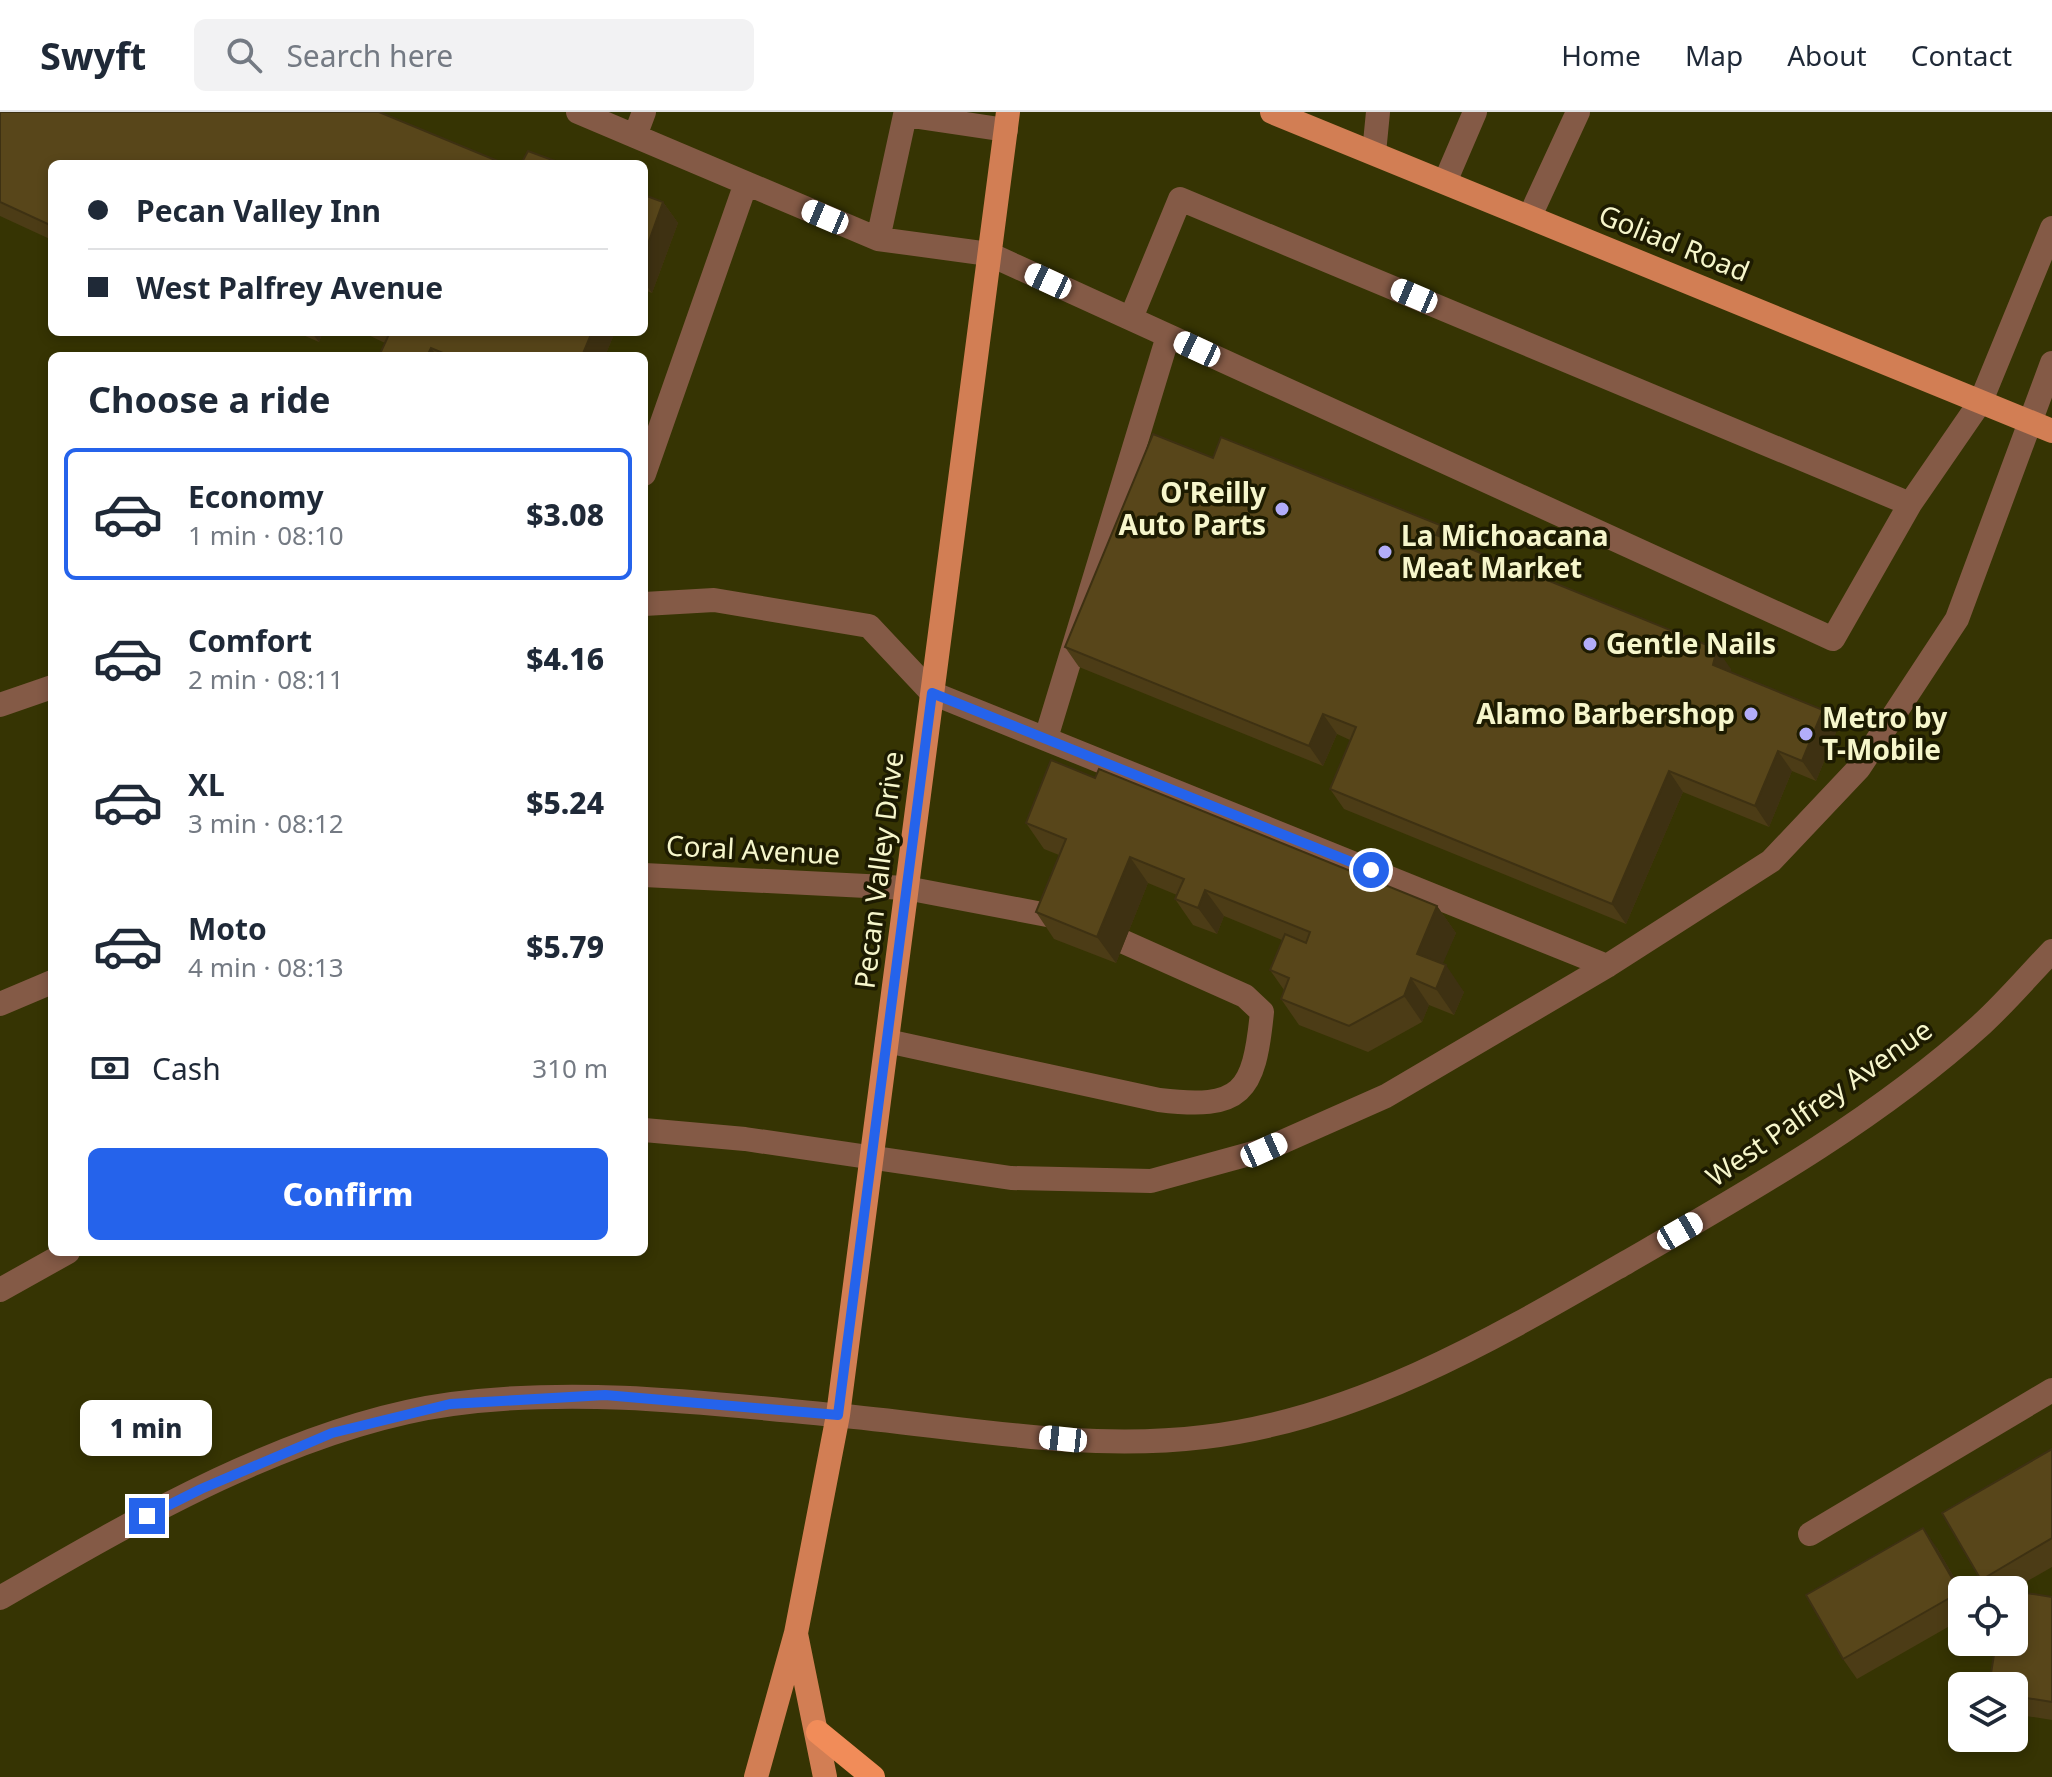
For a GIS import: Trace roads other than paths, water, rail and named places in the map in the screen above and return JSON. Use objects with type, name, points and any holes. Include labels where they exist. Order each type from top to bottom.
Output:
[{"type":"highway","points":[[818,1732],[873,1777]]},
{"type":"main road","name":"Goliad Road","points":[[1282,114],[2042,427]]},
{"type":"main road","name":"Pecan Valley Drive","points":[[756,1777],[796,1633],[838,1415],[1007,121]]},
{"type":"main road","name":"Pecan Valley Drive","points":[[796,1633],[825,1777]]},
{"type":"street","points":[[578,112],[878,239],[989,254],[1833,639],[1910,504],[1981,401],[2052,228]]},
{"type":"street","points":[[635,136],[644,112]]},
{"type":"street","points":[[1374,153],[1378,112]]},
{"type":"street","points":[[1445,182],[1475,112]]},
{"type":"street","points":[[1530,216],[1578,112]]},
{"type":"street","points":[[878,239],[901,114],[1007,121]]},
{"type":"street","points":[[648,463],[746,183]]},
{"type":"street","points":[[1131,318],[1180,199],[1910,504]]},
{"type":"street","points":[[1046,738],[1168,336]]},
{"type":"street","points":[[648,1130],[745,1139],[1011,1178],[1151,1181],[1264,1150],[1386,1096],[1607,966],[1771,861],[1859,768],[1957,619],[2042,427],[2052,363]]},
{"type":"street","points":[[648,604],[714,600],[869,626],[932,693],[1607,966]]},
{"type":"street","points":[[0,705],[48,688]]},
{"type":"street","name":"Coral Avenue","points":[[648,875],[906,888],[1063,918]]},
{"type":"street","points":[[887,1041],[1159,1100],[1199,1105],[1227,1099],[1243,1089],[1252,1070],[1262,1012],[1245,996],[1124,942]]},
{"type":"street","name":"West Palfrey Avenue","points":[[0,1598],[94,1543],[201,1489],[332,1433],[450,1404],[605,1395],[1063,1439],[1142,1441],[1203,1438],[1261,1427],[1346,1403],[1500,1335],[1783,1171],[1896,1093],[1982,1023],[2052,951]]},
{"type":"street","points":[[0,1004],[48,984]]},
{"type":"street","points":[[0,1290],[61,1256]]},
{"type":"street","points":[[1810,1534],[2052,1390]]},
{"type":"place","name":"O'Reilly Auto Parts","points":[[1282,509]]},
{"type":"place","name":"La Michoacana Meat Market","points":[[1385,552]]},
{"type":"place","name":"Gentle Nails","points":[[1590,644]]},
{"type":"place","name":"Alamo Barbershop","points":[[1751,714]]},
{"type":"place","name":"Metro by T-Mobile","points":[[1806,734]]}]
